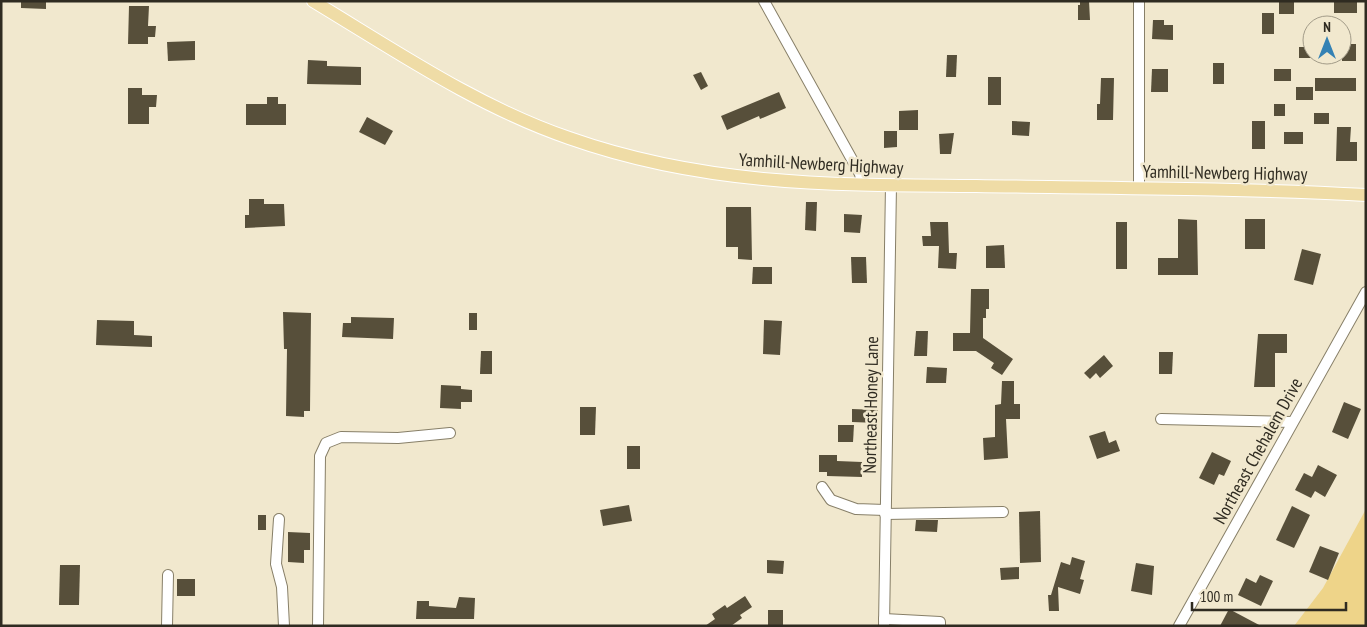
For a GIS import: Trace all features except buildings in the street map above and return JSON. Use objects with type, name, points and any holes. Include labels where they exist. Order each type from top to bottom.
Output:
[{"type":"main road","name":"Yamhill-Newberg Highway","points":[[314,1],[480,99],[568,138],[647,162],[705,173],[780,182],[1139,188],[1366,195]]},
{"type":"street","points":[[764,1],[860,174],[862,184]]},
{"type":"street","points":[[1139,1],[1139,188]]},
{"type":"street","name":"Northeast Honey Lane","points":[[884,622],[891,185]]},
{"type":"street","name":"Northeast Chehalem Drive","points":[[1179,626],[1366,292]]},
{"type":"street","points":[[1161,419],[1292,422]]},
{"type":"street","points":[[318,626],[320,456],[326,443],[341,437],[398,438],[450,433]]},
{"type":"street","points":[[822,487],[831,500],[856,510],[885,512],[1003,512]]},
{"type":"street","points":[[279,519],[276,564],[282,587],[284,626]]},
{"type":"street","points":[[167,626],[168,576]]},
{"type":"street","points":[[884,622],[940,622],[940,626]]},
{"type":"shaded area","points":[[1366,509],[1366,626],[1294,626],[1323,588]]}]
